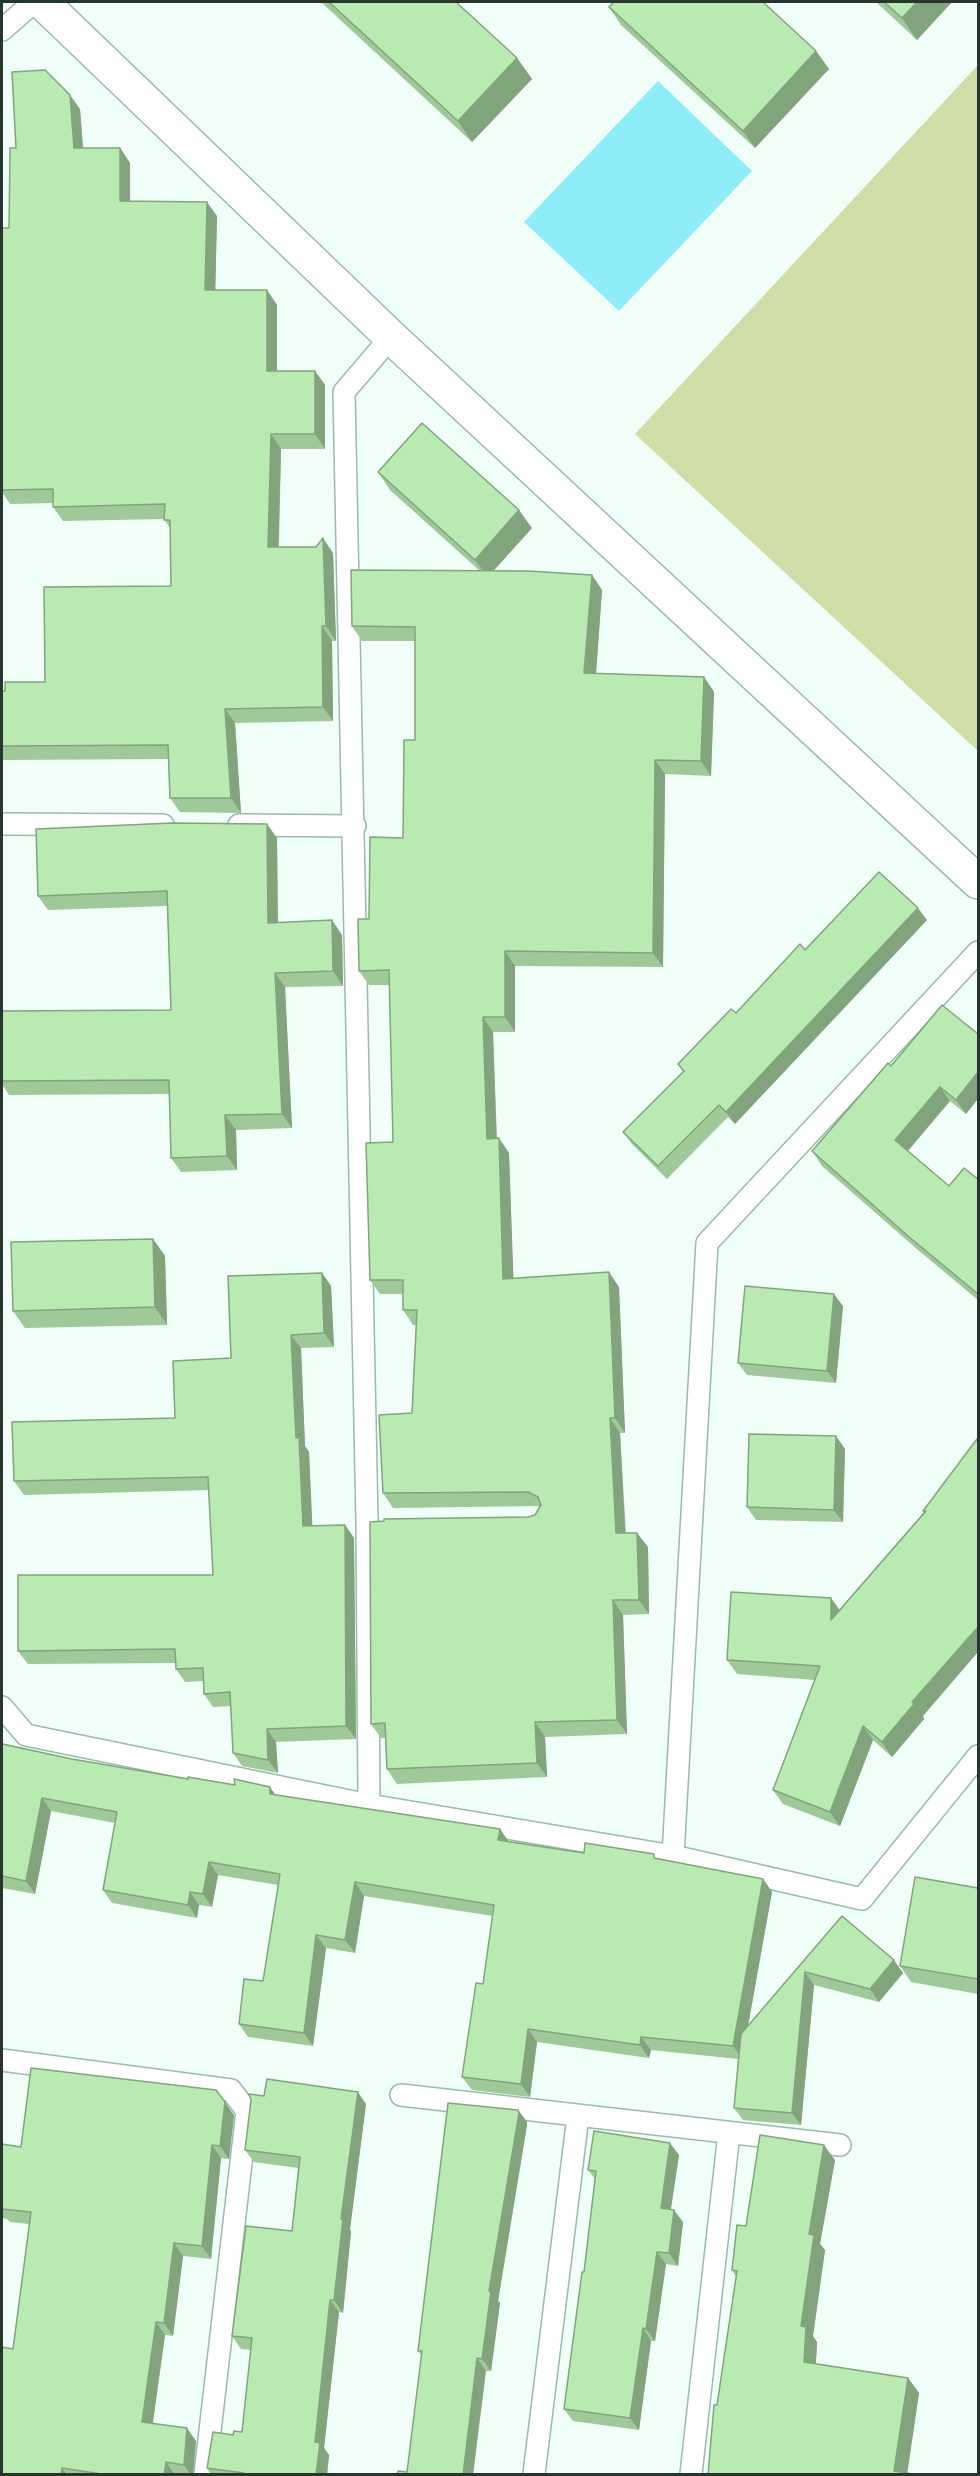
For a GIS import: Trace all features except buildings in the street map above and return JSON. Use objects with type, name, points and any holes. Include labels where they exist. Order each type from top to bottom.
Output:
[{"type":"street","points":[[42,2],[391,337],[978,882]]},
{"type":"lane","points":[[2,30],[34,2]]},
{"type":"lane","points":[[369,1805],[367,1521],[355,826],[344,392],[391,337]]},
{"type":"lane","points":[[2,824],[178,825]]},
{"type":"lane","points":[[213,825],[355,826]]},
{"type":"lane","points":[[673,1856],[706,1243],[978,952]]},
{"type":"lane","points":[[367,1521],[390,1521]]},
{"type":"lane","points":[[2,1707],[26,1735],[369,1805],[673,1856],[862,1899],[978,1756]]},
{"type":"lane","points":[[2,2060],[231,2090],[247,2111],[206,2475]]},
{"type":"lane","points":[[401,2095],[840,2145]]},
{"type":"lane","points":[[534,2475],[578,2116]]},
{"type":"lane","points":[[691,2475],[729,2133]]},
{"type":"green space","points":[[978,65],[978,751],[635,434]]},
{"type":"water","points":[[658,81],[752,171],[619,311],[524,222]]}]
